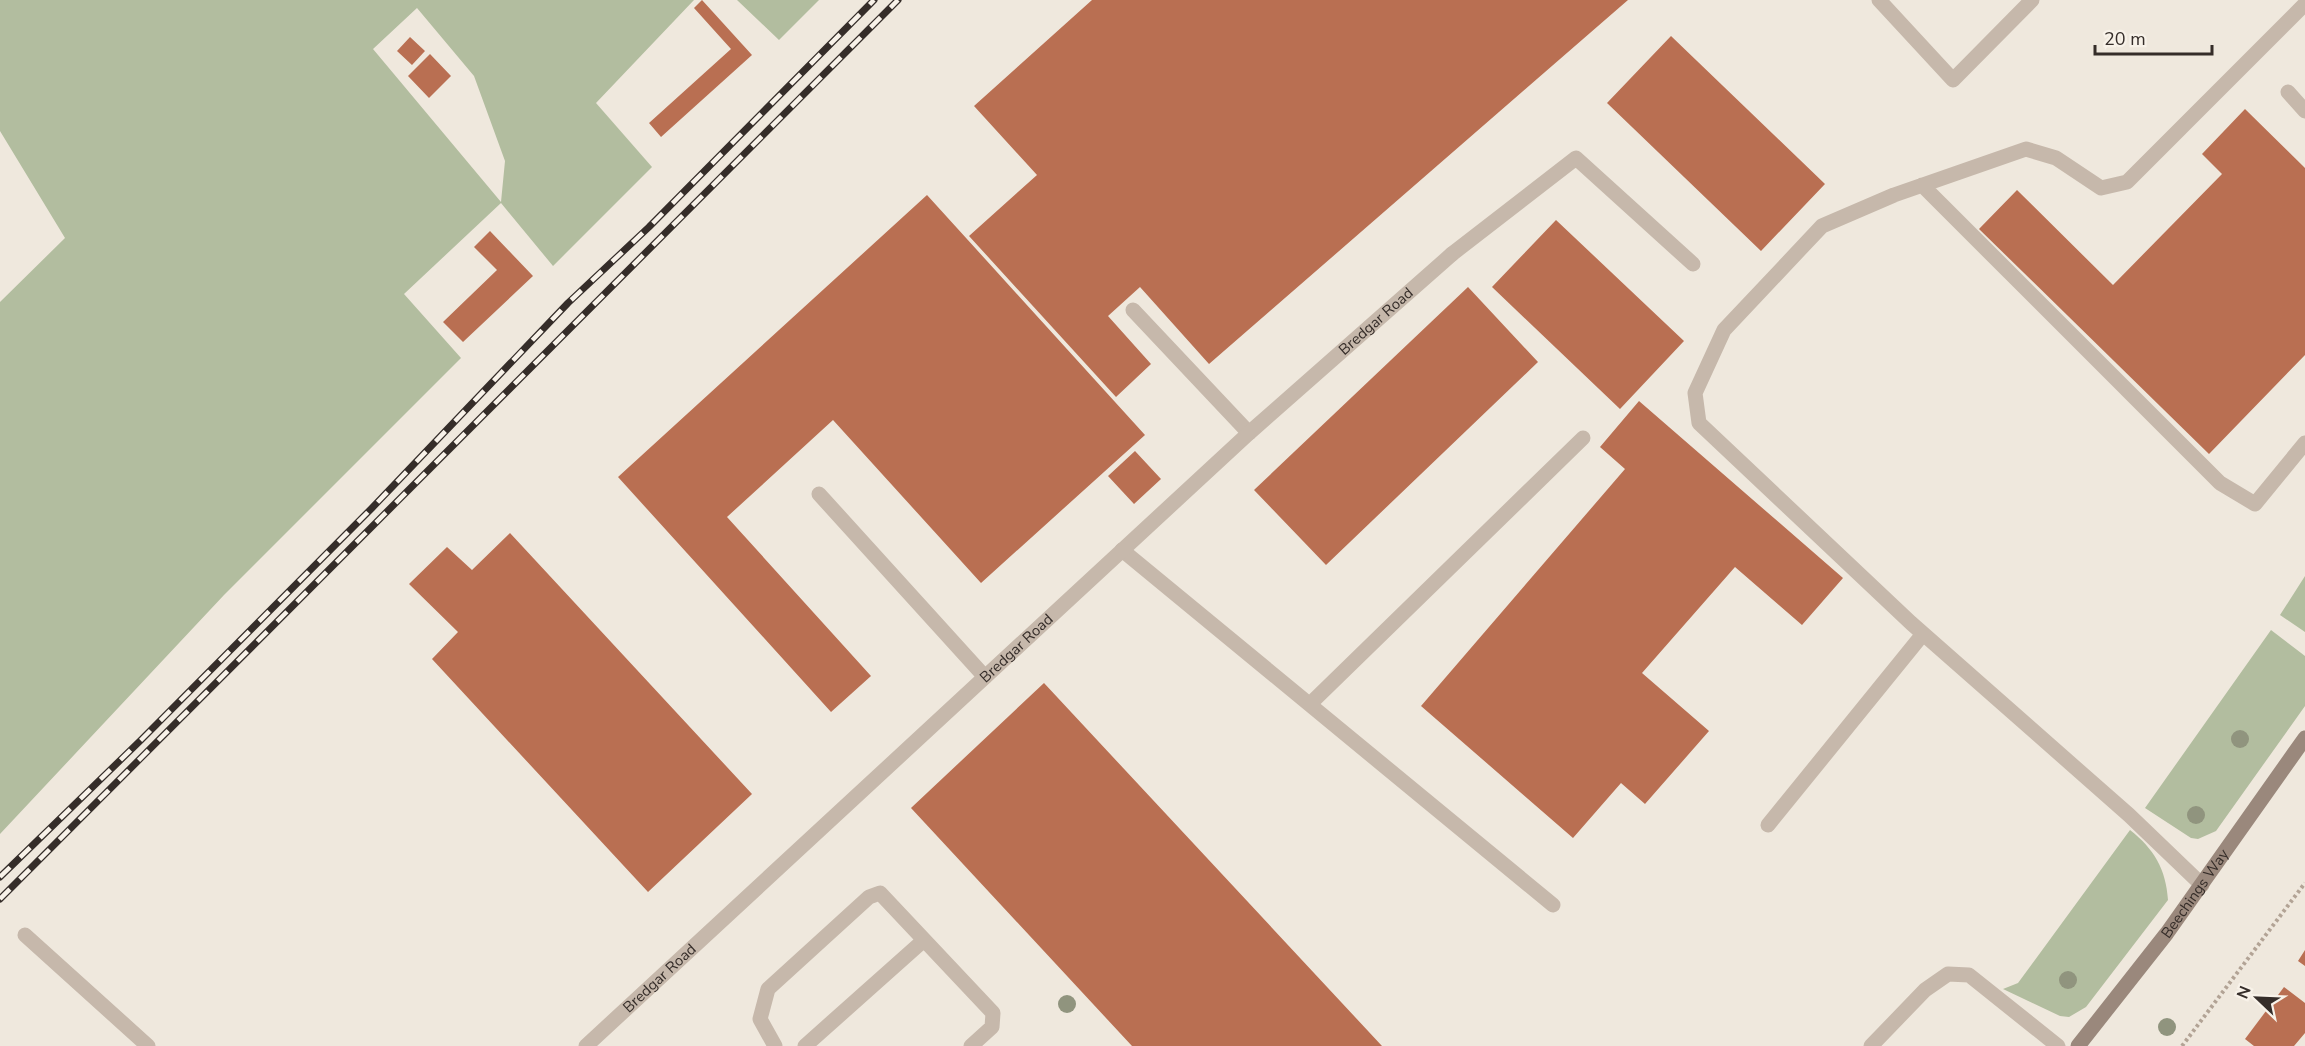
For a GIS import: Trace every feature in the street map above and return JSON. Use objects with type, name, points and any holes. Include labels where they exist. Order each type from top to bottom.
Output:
[{"type":"street","points":[[1879,0],[1953,80],[2032,0]]},
{"type":"street","points":[[2202,885],[2129,815],[1923,634],[1699,423],[1695,393],[1724,330],[1822,226],[1922,185],[2026,149],[2056,158],[2101,188],[2127,182],[2305,4]]},
{"type":"street","points":[[2288,92],[2305,111]]},
{"type":"street","name":"Bredgar Road","points":[[586,1046],[1249,433],[1452,254],[1576,158],[1693,264]]},
{"type":"street","points":[[1922,185],[2220,483],[2254,504],[2305,443]]},
{"type":"street","points":[[1133,310],[1249,433]]},
{"type":"street","points":[[1310,704],[1583,438]]},
{"type":"street","points":[[819,494],[985,677]]},
{"type":"street","points":[[1122,550],[1553,905]]},
{"type":"street","points":[[1768,825],[1923,634]]},
{"type":"street","name":"Beechings Way","points":[[2078,1046],[2202,885],[2305,738]]},
{"type":"street","points":[[775,1046],[760,1019],[768,989],[869,897],[880,893],[993,1013],[992,1027],[971,1046]]},
{"type":"street","points":[[25,935],[148,1046]]},
{"type":"street","points":[[805,1046],[924,940]]},
{"type":"street","points":[[1871,1046],[1925,990],[1948,974],[1969,975],[2058,1046]]},
{"type":"path","points":[[2182,1046],[2305,883]]},
{"type":"green space","points":[[0,0],[694,0],[596,103],[652,167],[553,266],[501,203],[404,294],[461,358],[224,595],[0,834],[0,302],[65,238],[0,131]],"holes":[[[417,8],[474,76],[505,161],[501,202],[373,49]]]},
{"type":"green space","points":[[737,0],[819,0],[779,40]]},
{"type":"green space","points":[[2305,576],[2305,632],[2280,615]]},
{"type":"green space","points":[[2271,630],[2305,656],[2305,706],[2216,831],[2198,839],[2191,838],[2145,808]]},
{"type":"green space","points":[[2130,830],[2146,845],[2157,861],[2165,879],[2168,900],[2086,1007],[2069,1017],[2060,1016],[2003,989],[2018,983]]},
{"type":"building","points":[[702,0],[752,55],[661,137],[649,123],[731,49],[694,8]]},
{"type":"building","points":[[1092,0],[1628,0],[1209,364],[1140,287],[1108,316],[1151,364],[1116,397],[969,236],[1037,175],[974,106]]},
{"type":"building","points":[[1671,36],[1825,184],[1761,251],[1607,103]]},
{"type":"building","points":[[410,37],[425,51],[412,65],[397,51]]},
{"type":"building","points":[[430,54],[451,76],[429,98],[408,76]]},
{"type":"building","points":[[2245,109],[2305,168],[2305,355],[2209,454],[1979,229],[2017,190],[2113,285],[2222,174],[2202,154]]},
{"type":"building","points":[[927,195],[1145,435],[981,583],[833,420],[727,517],[871,676],[831,712],[618,477]]},
{"type":"building","points":[[1556,220],[1684,341],[1620,409],[1492,287]]},
{"type":"building","points":[[490,231],[533,276],[463,342],[443,322],[497,270],[474,247]]},
{"type":"building","points":[[1468,287],[1538,362],[1326,565],[1254,490]]},
{"type":"building","points":[[1639,401],[1843,578],[1802,625],[1735,567],[1642,673],[1709,731],[1645,804],[1621,783],[1573,838],[1421,706],[1625,469],[1600,447]]},
{"type":"building","points":[[1135,451],[1161,479],[1134,504],[1108,476]]},
{"type":"building","points":[[510,533],[752,794],[648,892],[432,659],[458,632],[409,584],[447,547],[472,570]]},
{"type":"building","points":[[1044,683],[1382,1046],[1132,1046],[911,808]]},
{"type":"building","points":[[2305,950],[2305,966],[2298,961]]},
{"type":"building","points":[[2284,987],[2305,1003],[2305,1033],[2294,1046],[2254,1046],[2245,1039]]},
{"type":"railway","points":[[0,877],[141,740],[372,508],[568,303],[649,227],[874,0]]},
{"type":"railway","points":[[0,899],[898,0]]}]
